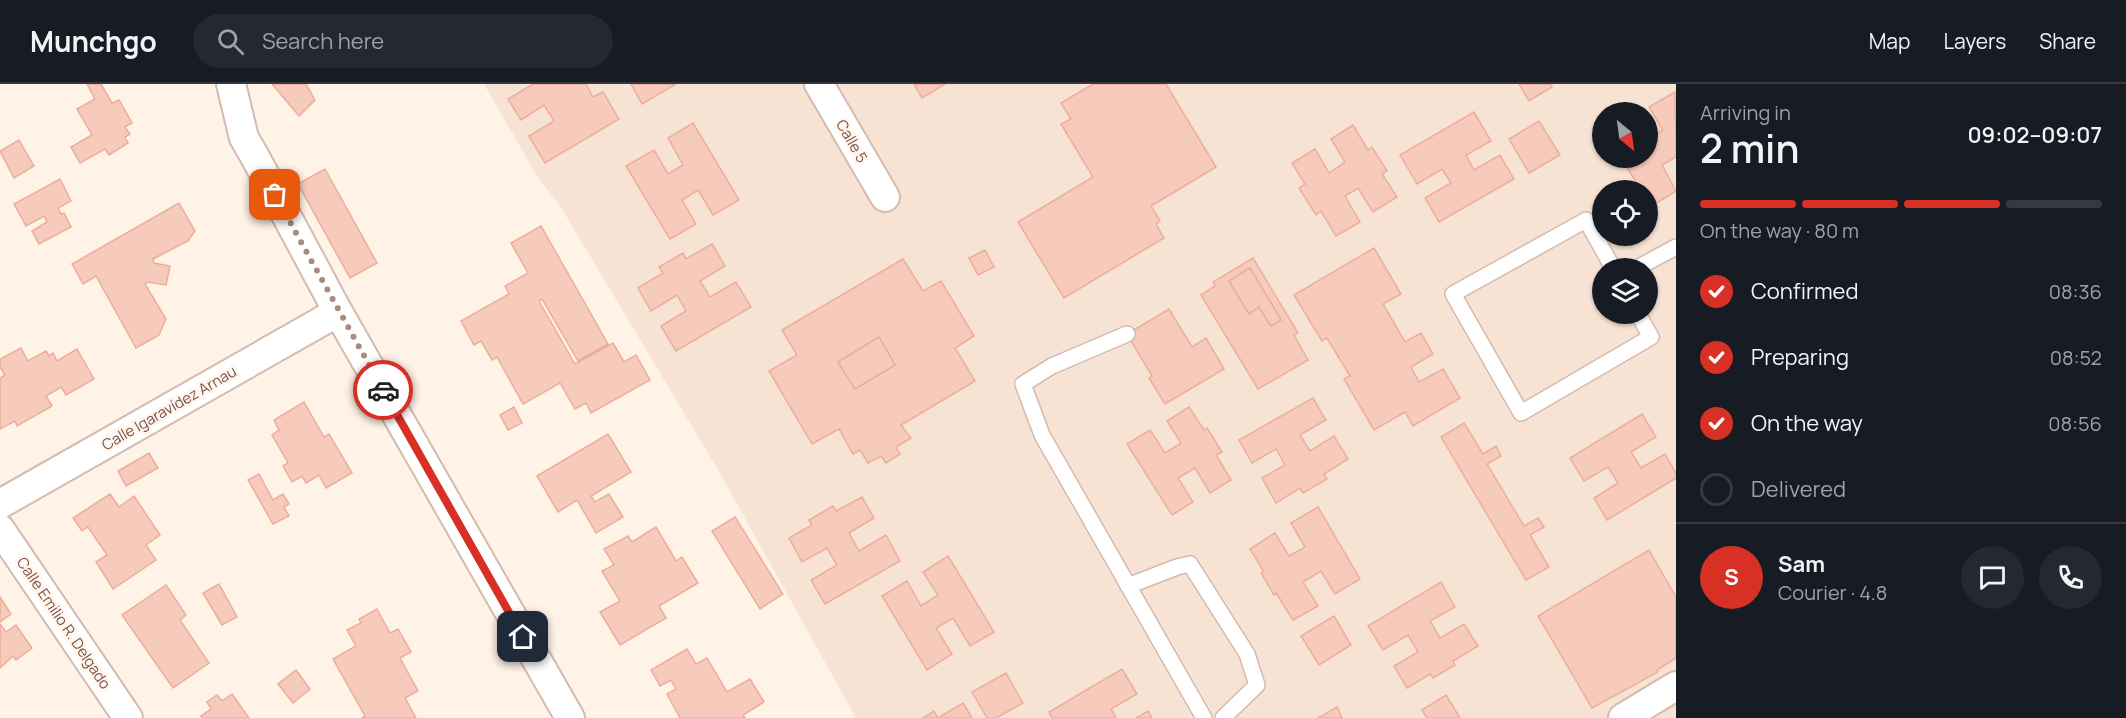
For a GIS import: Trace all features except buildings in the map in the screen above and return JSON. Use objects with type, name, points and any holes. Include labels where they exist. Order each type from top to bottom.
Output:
[{"type":"street","points":[[231,84],[244,138],[338,312],[570,718]]},
{"type":"street","name":"Calle 5","points":[[819,84],[885,197]]},
{"type":"street","name":"Calle Igaravídez Arnau","points":[[0,504],[338,312]]},
{"type":"street","name":"Calle Emilio R. Delgado","points":[[0,529],[128,718]]},
{"type":"street","points":[[1623,718],[1676,686]]},
{"type":"lane","points":[[1607,258],[1586,220],[1453,294],[1521,412],[1651,337],[1644,324]]},
{"type":"lane","points":[[1655,258],[1676,247]]},
{"type":"lane","points":[[1127,334],[1052,366],[1023,384],[1042,435],[1204,718]]},
{"type":"lane","points":[[1128,586],[1190,564],[1247,654],[1257,685],[1223,718]]},
{"type":"shaded area","points":[[484,84],[1676,84],[1676,718],[856,718],[721,475],[559,204],[540,181]]},
{"type":"way so far","points":[[275,195],[383,390]]},
{"type":"route","points":[[383,390],[523,637]]}]
